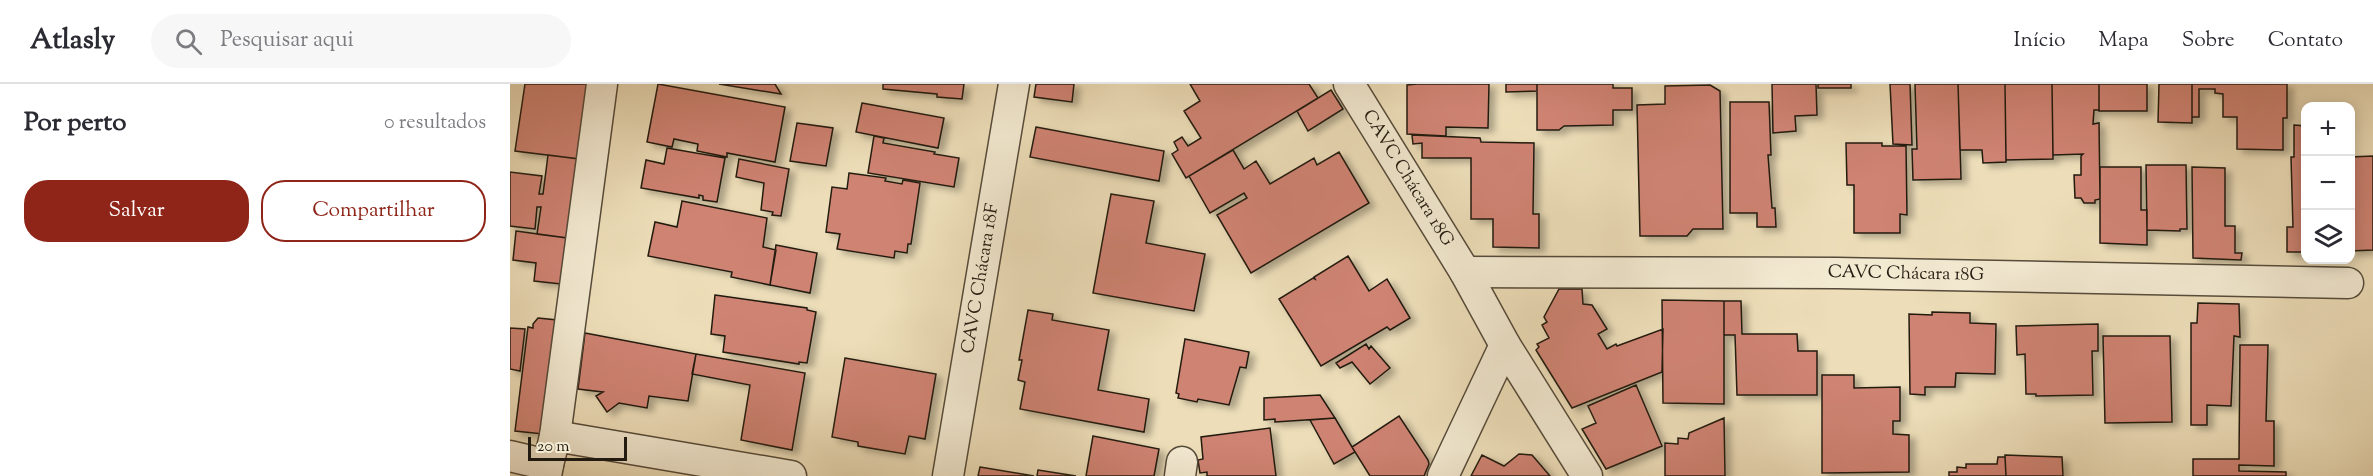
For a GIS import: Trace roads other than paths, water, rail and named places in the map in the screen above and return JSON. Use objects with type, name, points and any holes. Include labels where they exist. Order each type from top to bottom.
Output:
[{"type":"street","points":[[510,456],[547,471],[555,436],[602,84]]},
{"type":"street","name":"CAVC Chácara 18F","points":[[948,476],[1014,84]]},
{"type":"street","name":"CAVC Chácara 18G","points":[[1349,84],[1465,272],[1505,345],[1587,476]]},
{"type":"street","name":"CAVC Chácara 18G","points":[[1465,272],[1836,273],[2348,283]]},
{"type":"street","points":[[1443,476],[1505,345]]},
{"type":"street","points":[[555,436],[791,476]]}]
